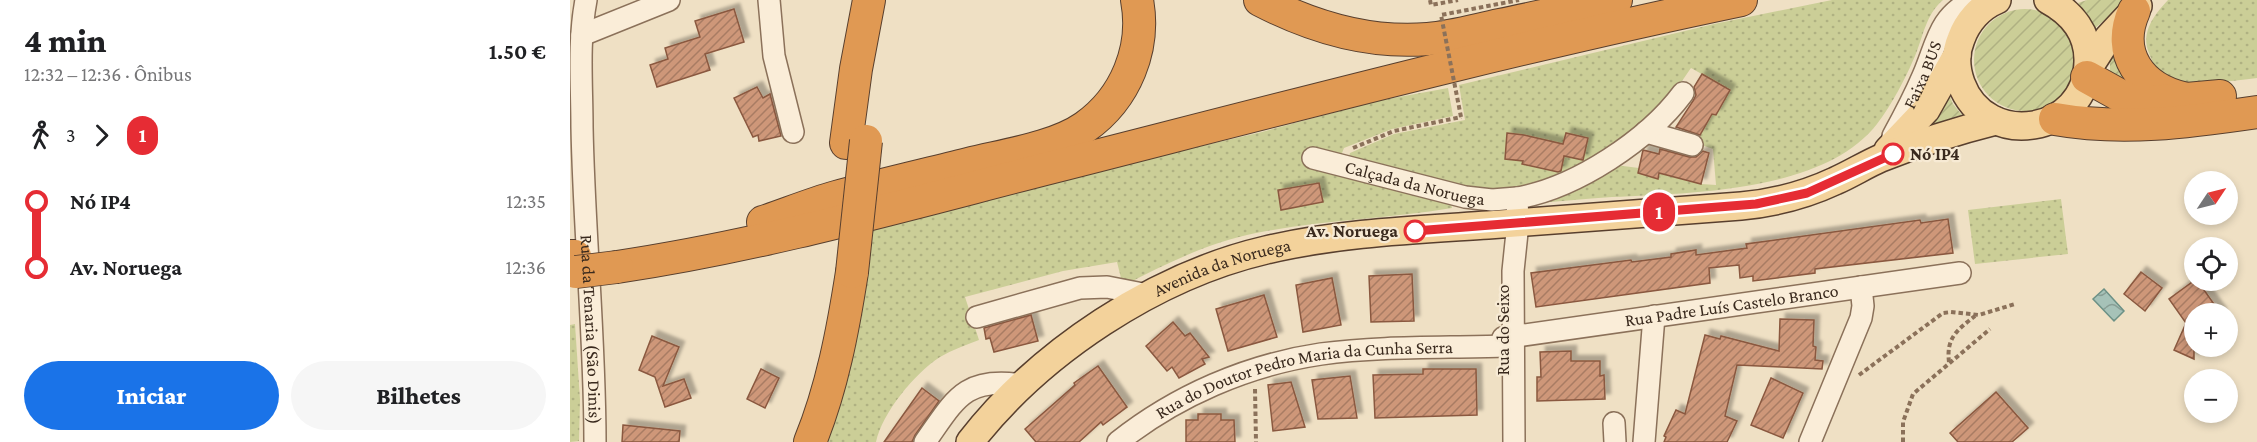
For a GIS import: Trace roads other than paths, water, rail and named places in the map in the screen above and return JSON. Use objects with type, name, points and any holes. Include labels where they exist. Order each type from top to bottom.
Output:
[{"type":"highway","points":[[810,442],[837,354],[841,273],[856,142],[856,69],[869,0]]},
{"type":"highway","points":[[856,142],[889,0]]},
{"type":"highway","points":[[750,227],[835,198],[1040,146],[1085,127],[1106,109],[1123,86],[1134,62],[1140,40],[1137,0]]},
{"type":"highway","points":[[1260,0],[1307,22],[1357,36],[1407,40],[1449,36],[1616,0]]},
{"type":"highway","points":[[617,260],[1438,55],[1678,0]]},
{"type":"highway","points":[[573,264],[686,257],[808,230],[1426,73],[1741,0]]},
{"type":"highway","points":[[2142,4],[2128,25],[2127,41],[2133,62],[2139,73],[2156,88],[2190,100]]},
{"type":"highway","points":[[2088,73],[2132,102],[2190,100],[2257,91]]},
{"type":"highway","points":[[2055,119],[2100,124],[2157,125],[2257,112]]},
{"type":"highway","points":[[794,442],[841,273]]},
{"type":"main road","points":[[1879,159],[1902,138],[1926,110],[1957,55],[1962,35],[1972,18],[1997,0]]},
{"type":"main road","points":[[2049,0],[2072,17],[2080,28],[2087,48],[2088,73]]},
{"type":"main road","points":[[1957,55],[1959,78],[1963,89],[1977,108],[1996,121],[2010,126],[2025,127],[2040,124],[2055,119],[2075,101],[2108,38],[2142,4]]},
{"type":"main road","points":[[1879,159],[1954,131],[1996,121]]},
{"type":"main road","name":"Avenida da Noruega","points":[[970,442],[1022,385],[1075,342],[1149,295],[1224,263],[1282,246],[1518,210],[1749,205],[1776,201],[1826,185],[1879,159]]},
{"type":"street","name":"Rua da Tenaria (São Dinis)","points":[[586,0],[578,49],[576,151],[594,370],[595,442]]},
{"type":"street","points":[[578,49],[669,0]]},
{"type":"street","points":[[769,0],[774,56],[793,132]]},
{"type":"street","name":"Faixa BUS","points":[[1879,159],[1911,102],[1944,24],[1955,11],[1973,0]]},
{"type":"street","name":"Calçada da Noruega","points":[[1313,158],[1465,198],[1492,200],[1518,210],[1544,192],[1571,181],[1613,156],[1666,115],[1683,93]]},
{"type":"street","points":[[1646,132],[1692,145]]},
{"type":"street","name":"Rua do Seixo","points":[[1503,442],[1506,340],[1504,254],[1518,210]]},
{"type":"street","name":"Rua Padre Luís Castelo Branco","points":[[1506,340],[1654,316],[1960,273]]},
{"type":"street","points":[[977,317],[1080,288],[1107,287],[1149,295]]},
{"type":"street","points":[[1809,442],[1861,318],[1863,302],[1861,287]]},
{"type":"street","points":[[1644,442],[1654,316]]},
{"type":"street","points":[[1506,340],[1514,442]]},
{"type":"street","name":"Rua do Doutor Pedro Maria da Cunha Serra","points":[[1118,442],[1154,416],[1199,390],[1295,360],[1338,352],[1506,340]]},
{"type":"street","points":[[925,442],[949,408],[968,390],[991,383],[1022,385]]},
{"type":"water","points":[[2104,289],[2124,311],[2114,321],[2093,299]]},
{"type":"place","name":"Nó IP4","points":[[1893,154]]},
{"type":"place","name":"Av. Noruega","points":[[1415,231]]}]
